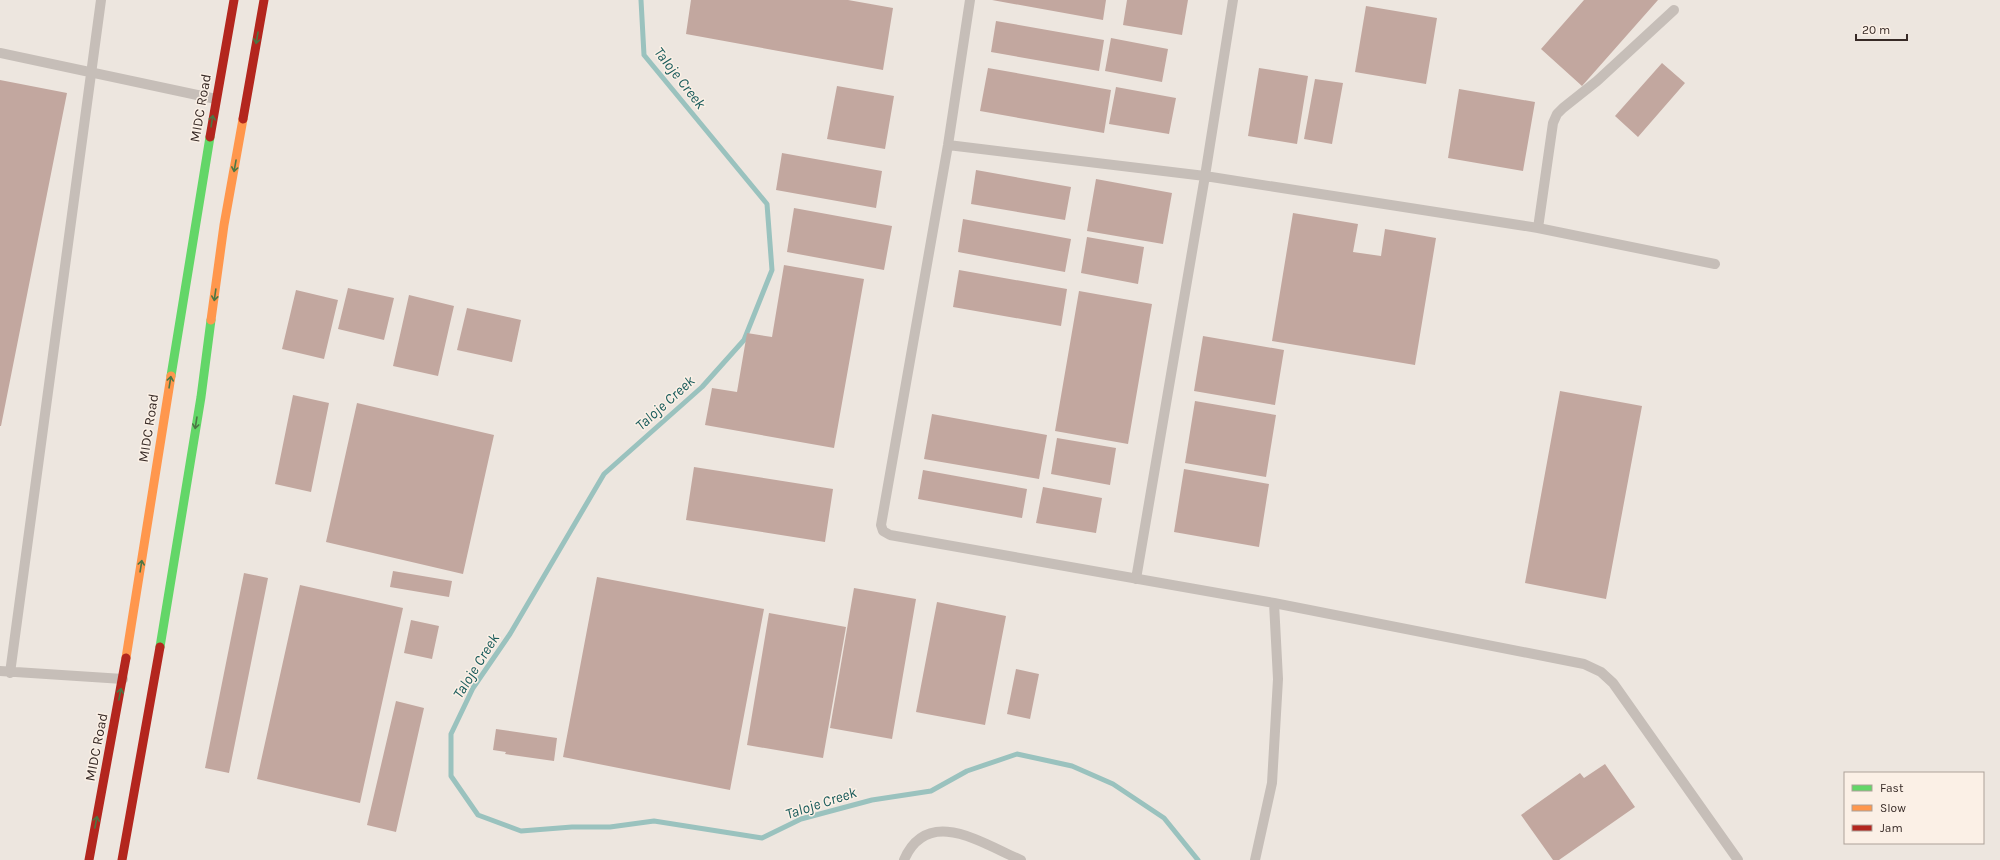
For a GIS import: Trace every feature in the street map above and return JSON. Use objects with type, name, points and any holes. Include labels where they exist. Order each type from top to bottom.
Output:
[{"type":"main road","name":"MIDC Road","points":[[89,860],[123,679],[216,99],[234,0]]},
{"type":"main road","points":[[122,860],[143,749],[198,413],[224,225],[264,0]]},
{"type":"lane","points":[[101,0],[5,672],[123,679]]},
{"type":"lane","points":[[970,0],[948,145],[881,525],[883,531],[890,535],[1274,603],[1584,664],[1601,672],[1613,683],[1738,860]]},
{"type":"lane","points":[[1136,579],[1205,176],[1233,0]]},
{"type":"lane","points":[[1538,228],[1553,123],[1557,114],[1597,82],[1674,10]]},
{"type":"lane","points":[[0,53],[91,71],[216,99]]},
{"type":"lane","points":[[948,145],[1205,176],[1538,228],[1715,264]]},
{"type":"lane","points":[[1255,860],[1272,783],[1278,680],[1274,603]]},
{"type":"lane","points":[[904,860],[910,847],[925,835],[937,831],[955,831],[1021,860]]},
{"type":"building","points":[[691,0],[848,0],[893,8],[883,70],[686,34]]},
{"type":"building","points":[[992,0],[1106,0],[1103,20]]},
{"type":"building","points":[[1127,0],[1188,0],[1182,35],[1123,25]]},
{"type":"building","points":[[1584,0],[1658,0],[1582,86],[1541,49]]},
{"type":"building","points":[[1366,6],[1437,18],[1426,84],[1355,72]]},
{"type":"building","points":[[996,21],[1104,40],[1099,71],[991,52]]},
{"type":"building","points":[[1111,38],[1168,49],[1162,82],[1105,71]]},
{"type":"building","points":[[1662,63],[1685,83],[1638,137],[1615,116]]},
{"type":"building","points":[[988,68],[1111,90],[1104,133],[980,111]]},
{"type":"building","points":[[1259,68],[1308,76],[1297,144],[1248,136]]},
{"type":"building","points":[[1315,79],[1343,83],[1332,144],[1304,139]]},
{"type":"building","points":[[0,80],[67,93],[1,426],[0,426]]},
{"type":"building","points":[[837,86],[894,96],[885,149],[827,139]]},
{"type":"building","points":[[1116,87],[1176,98],[1169,134],[1109,124]]},
{"type":"building","points":[[1459,89],[1535,102],[1523,171],[1448,158]]},
{"type":"building","points":[[782,153],[882,171],[876,208],[776,190]]},
{"type":"building","points":[[976,170],[1071,187],[1065,220],[971,204]]},
{"type":"building","points":[[1096,179],[1172,193],[1163,244],[1087,231]]},
{"type":"building","points":[[794,208],[892,226],[884,270],[787,252]]},
{"type":"building","points":[[1293,213],[1358,224],[1353,252],[1381,256],[1385,229],[1436,238],[1415,365],[1272,341]]},
{"type":"building","points":[[963,219],[1071,239],[1065,272],[958,252]]},
{"type":"building","points":[[1087,237],[1144,247],[1138,284],[1081,273]]},
{"type":"building","points":[[784,265],[864,279],[834,448],[705,425],[712,388],[737,392],[747,333],[772,337]]},
{"type":"building","points":[[959,270],[1067,289],[1061,326],[953,307]]},
{"type":"building","points":[[348,288],[394,298],[384,340],[338,329]]},
{"type":"building","points":[[296,290],[338,300],[324,359],[282,349]]},
{"type":"building","points":[[1079,291],[1152,304],[1128,444],[1055,431]]},
{"type":"building","points":[[409,295],[454,306],[438,376],[393,366]]},
{"type":"building","points":[[467,308],[521,320],[512,362],[457,350]]},
{"type":"building","points":[[1203,336],[1284,350],[1275,405],[1194,391]]},
{"type":"building","points":[[1560,391],[1642,406],[1606,599],[1525,583]]},
{"type":"building","points":[[293,395],[329,403],[311,492],[275,484]]},
{"type":"building","points":[[1195,401],[1276,415],[1266,477],[1185,463]]},
{"type":"building","points":[[357,403],[494,435],[463,574],[326,542]]},
{"type":"building","points":[[932,414],[1047,435],[1039,479],[924,459]]},
{"type":"building","points":[[1057,438],[1116,448],[1110,485],[1051,474]]},
{"type":"building","points":[[694,467],[833,489],[825,542],[686,520]]},
{"type":"building","points":[[1184,469],[1269,484],[1259,547],[1174,532]]},
{"type":"building","points":[[923,470],[1027,489],[1022,518],[918,499]]},
{"type":"building","points":[[1043,487],[1102,498],[1096,533],[1036,523]]},
{"type":"building","points":[[393,571],[452,581],[449,597],[390,587]]},
{"type":"building","points":[[244,573],[268,578],[229,773],[205,768]]},
{"type":"building","points":[[597,577],[764,609],[730,790],[563,757]]},
{"type":"building","points":[[300,585],[403,608],[360,803],[257,779]]},
{"type":"building","points":[[854,588],[916,599],[892,739],[830,728]]},
{"type":"building","points":[[937,602],[1006,616],[985,725],[916,712]]},
{"type":"building","points":[[769,613],[846,627],[823,758],[747,745]]},
{"type":"building","points":[[411,620],[439,626],[432,659],[404,653]]},
{"type":"building","points":[[1016,669],[1039,674],[1030,719],[1007,714]]},
{"type":"building","points":[[396,701],[424,708],[396,832],[367,825]]},
{"type":"building","points":[[496,729],[557,738],[554,761],[505,754],[506,752],[493,750]]},
{"type":"building","points":[[1605,764],[1635,807],[1559,860],[1553,860],[1521,815],[1580,773],[1584,778]]},
{"type":"waterway","name":"Taloje Creek","points":[[641,0],[644,55],[767,204],[772,270],[744,340],[702,387],[604,474],[510,634],[473,688],[451,734],[451,776],[478,815],[521,831],[572,827],[610,827],[654,821],[762,838],[801,819],[872,800],[931,791],[967,771],[1017,754],[1072,766],[1113,784],[1164,818],[1198,860]]},
{"type":"traffic: fast","points":[[171,376],[210,137]]},
{"type":"traffic: fast","points":[[160,647],[201,397],[211,320]]},
{"type":"traffic: slow","points":[[211,320],[224,225],[243,119]]},
{"type":"traffic: slow","points":[[126,658],[171,376]]},
{"type":"traffic: jam","points":[[210,137],[234,0]]},
{"type":"traffic: jam","points":[[243,119],[264,0]]},
{"type":"traffic: jam","points":[[122,860],[160,647]]},
{"type":"traffic: jam","points":[[89,860],[126,658]]}]
